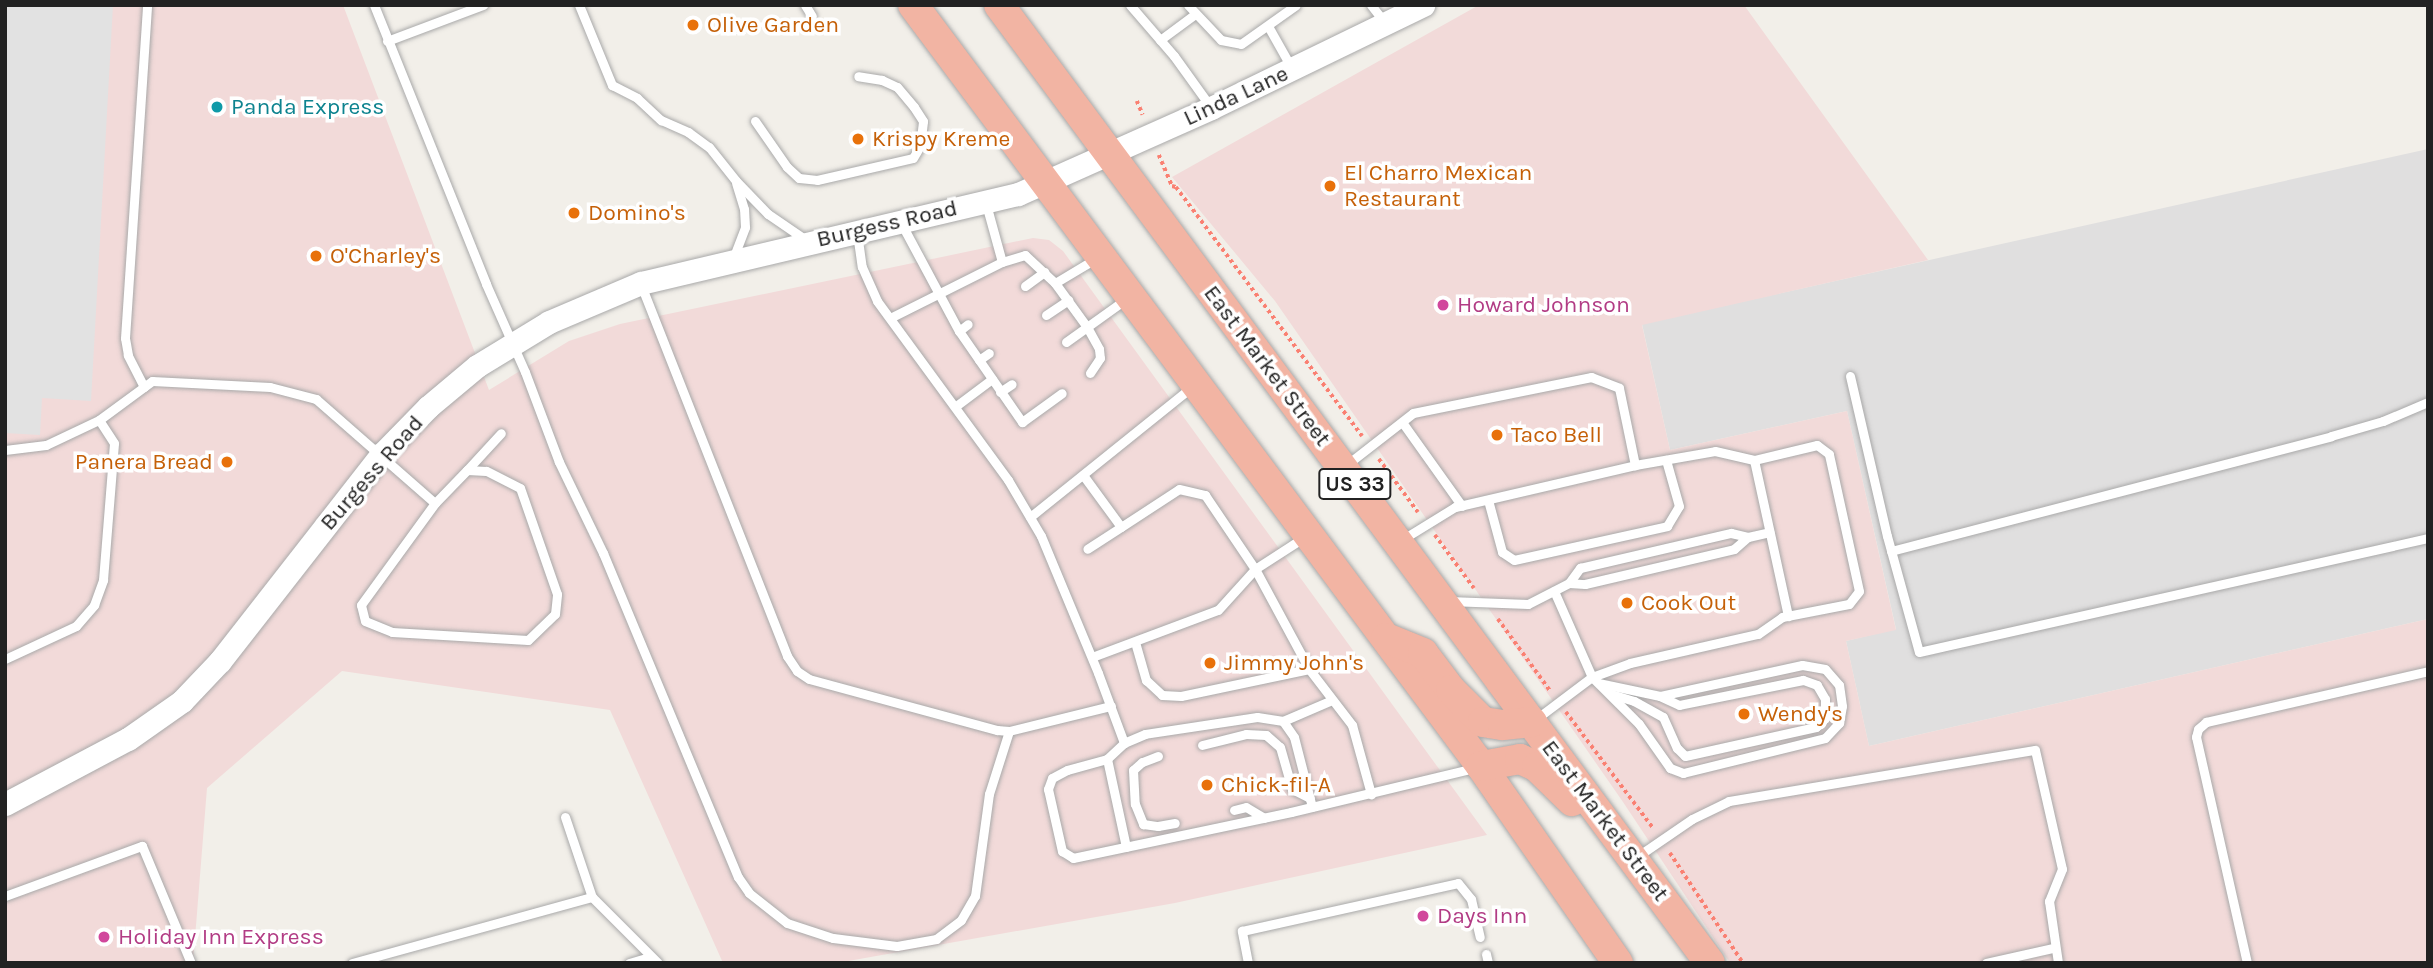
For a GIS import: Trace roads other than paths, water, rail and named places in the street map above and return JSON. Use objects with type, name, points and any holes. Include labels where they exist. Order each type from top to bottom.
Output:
[{"type":"highway","name":"US 33","points":[[913,5],[1048,182],[1195,385],[1481,766],[1618,963]]},
{"type":"highway","name":"East Market Street","points":[[999,5],[1710,963]]},
{"type":"highway","points":[[1386,638],[1423,653],[1451,690],[1483,722],[1503,725],[1532,722]]},
{"type":"highway","points":[[1481,766],[1520,759],[1537,767],[1633,859]]},
{"type":"street","name":"Linda Lane","points":[[1048,182],[1211,108],[1423,5]]},
{"type":"street","name":"Burgess Road","points":[[5,804],[128,739],[182,701],[220,661],[382,454],[446,392],[512,343],[589,302],[641,283],[985,201],[1048,182]]},
{"type":"lane","points":[[144,387],[128,355],[125,338],[147,5]]},
{"type":"lane","points":[[374,5],[559,462],[603,553],[738,877],[766,910],[805,930],[868,944],[897,946],[936,939],[950,931],[969,909],[975,896],[989,794],[1009,732]]},
{"type":"lane","points":[[387,41],[483,5]]},
{"type":"lane","points":[[579,5],[612,85],[637,98],[661,120],[688,132],[709,146],[736,181],[768,214],[809,242]]},
{"type":"lane","points":[[805,5],[812,16]]},
{"type":"lane","points":[[1130,5],[1211,108]]},
{"type":"lane","points":[[1188,5],[1221,40],[1241,44],[1296,5]]},
{"type":"lane","points":[[1371,5],[1386,24]]},
{"type":"lane","points":[[1160,40],[1195,14]]},
{"type":"lane","points":[[1268,26],[1292,69]]},
{"type":"lane","points":[[755,121],[787,167],[799,178],[817,180],[913,158],[920,146],[923,121],[897,87],[882,80],[858,76]]},
{"type":"lane","points":[[732,260],[745,227],[744,209],[736,181]]},
{"type":"lane","points":[[985,201],[1002,262]]},
{"type":"lane","points":[[900,221],[958,331],[1022,422],[1062,393]]},
{"type":"lane","points":[[857,231],[866,277],[890,318],[956,406],[1030,517],[1092,657],[1124,743]]},
{"type":"lane","points":[[890,318],[1002,262],[1025,255],[1055,283],[1087,327],[1099,349],[1100,358],[1090,373]]},
{"type":"lane","points":[[1055,283],[1101,255]]},
{"type":"lane","points":[[1025,286],[1044,272]]},
{"type":"lane","points":[[641,283],[792,664],[809,679],[1009,732],[1111,706]]},
{"type":"lane","points":[[1066,342],[1130,296]]},
{"type":"lane","points":[[1046,315],[1068,300]]},
{"type":"lane","points":[[958,331],[968,324]]},
{"type":"lane","points":[[979,360],[989,352]]},
{"type":"lane","points":[[1850,376],[1891,551],[1919,652],[2428,538]]},
{"type":"lane","points":[[1343,468],[1413,413],[1591,377],[1619,388],[1635,465]]},
{"type":"lane","points":[[956,406],[992,379]]},
{"type":"lane","points":[[5,450],[46,445],[99,420],[152,381],[270,387],[316,398],[435,503]]},
{"type":"lane","points":[[1000,392],[1012,384]]},
{"type":"lane","points":[[1030,517],[1195,385]]},
{"type":"lane","points":[[1891,551],[2331,436],[2383,421],[2428,402]]},
{"type":"lane","points":[[5,659],[76,626],[94,605],[103,580],[114,443],[99,420]]},
{"type":"lane","points":[[1402,422],[1462,506]]},
{"type":"lane","points":[[467,470],[486,471],[520,488],[557,594],[555,614],[528,640],[392,632],[365,621],[361,605],[435,503],[501,433]]},
{"type":"lane","points":[[1398,542],[1462,506],[1635,465],[1715,451],[1754,460],[1816,445],[1829,454],[1859,591],[1849,604],[1788,616],[1758,634],[1630,663],[1595,680],[1532,722]]},
{"type":"lane","points":[[1488,499],[1502,552],[1514,560],[1667,526],[1679,506],[1666,460]]},
{"type":"lane","points":[[1754,460],[1788,616]]},
{"type":"lane","points":[[1083,475],[1121,527]]},
{"type":"lane","points":[[1087,549],[1179,489],[1205,495],[1255,569],[1309,669],[1352,725],[1371,794]]},
{"type":"lane","points":[[1442,601],[1522,605],[1569,583],[1580,568],[1731,533],[1748,537],[1769,532]]},
{"type":"lane","points":[[1092,657],[1218,610],[1255,569],[1308,535]]},
{"type":"lane","points":[[1569,583],[1585,584],[1734,549],[1748,537]]},
{"type":"lane","points":[[1554,591],[1595,680],[1639,724],[1670,768],[1683,773],[1825,738],[1839,723],[1842,706],[1839,685],[1825,668],[1802,665],[1661,696]]},
{"type":"lane","points":[[1135,642],[1146,680],[1162,695],[1181,696],[1309,669]]},
{"type":"lane","points":[[2247,963],[2196,737],[2198,729],[2206,722],[2428,671]]},
{"type":"lane","points":[[1595,680],[1661,696],[1679,705],[1802,680],[1817,685],[1825,699],[1825,718],[1816,727],[1685,756],[1677,748],[1662,717],[1634,701],[1606,692]]},
{"type":"lane","points":[[1332,700],[1283,721],[1257,717],[1146,734],[1124,743],[1107,759],[1067,770],[1052,778],[1048,789],[1062,850],[1073,858],[1264,818],[1311,803],[1371,794],[1481,766]]},
{"type":"lane","points":[[1283,721],[1294,737],[1311,803]]},
{"type":"lane","points":[[1202,745],[1247,734],[1266,735],[1280,747],[1292,789],[1311,803]]},
{"type":"lane","points":[[1633,859],[1692,819],[1729,801],[2035,750],[2062,869],[2049,901],[2053,948],[2058,963]]},
{"type":"lane","points":[[1158,756],[1142,762],[1133,770],[1131,782],[1135,804],[1143,824],[1158,826],[1175,823]]},
{"type":"lane","points":[[1107,759],[1126,847]]},
{"type":"lane","points":[[1234,810],[1246,807],[1264,818]]},
{"type":"lane","points":[[565,817],[592,897],[654,960]]},
{"type":"lane","points":[[5,896],[142,846],[191,963]]},
{"type":"lane","points":[[1248,963],[1242,931],[1458,883],[1471,900],[1480,937]]},
{"type":"lane","points":[[352,963],[592,897]]},
{"type":"lane","points":[[1986,963],[2053,948]]},
{"type":"lane","points":[[629,963],[654,960]]},
{"type":"place","name":"Olive Garden","points":[[693,25]]},
{"type":"place","name":"Panda Express","points":[[217,107]]},
{"type":"place","name":"Krispy Kreme","points":[[858,139]]},
{"type":"place","name":"El Charro Mexican Restaurant","points":[[1330,186]]},
{"type":"place","name":"Domino's","points":[[574,213]]},
{"type":"place","name":"O'Charley's","points":[[316,256]]},
{"type":"place","name":"Howard Johnson","points":[[1443,305]]},
{"type":"place","name":"Taco Bell","points":[[1497,435]]},
{"type":"place","name":"Panera Bread","points":[[227,462]]},
{"type":"place","name":"Cook Out","points":[[1627,603]]},
{"type":"place","name":"Jimmy John's","points":[[1210,663]]},
{"type":"place","name":"Wendy's","points":[[1744,714]]},
{"type":"place","name":"Chick-fil-A","points":[[1207,785]]},
{"type":"place","name":"Days Inn","points":[[1423,916]]},
{"type":"place","name":"Holiday Inn Express","points":[[104,937]]}]
